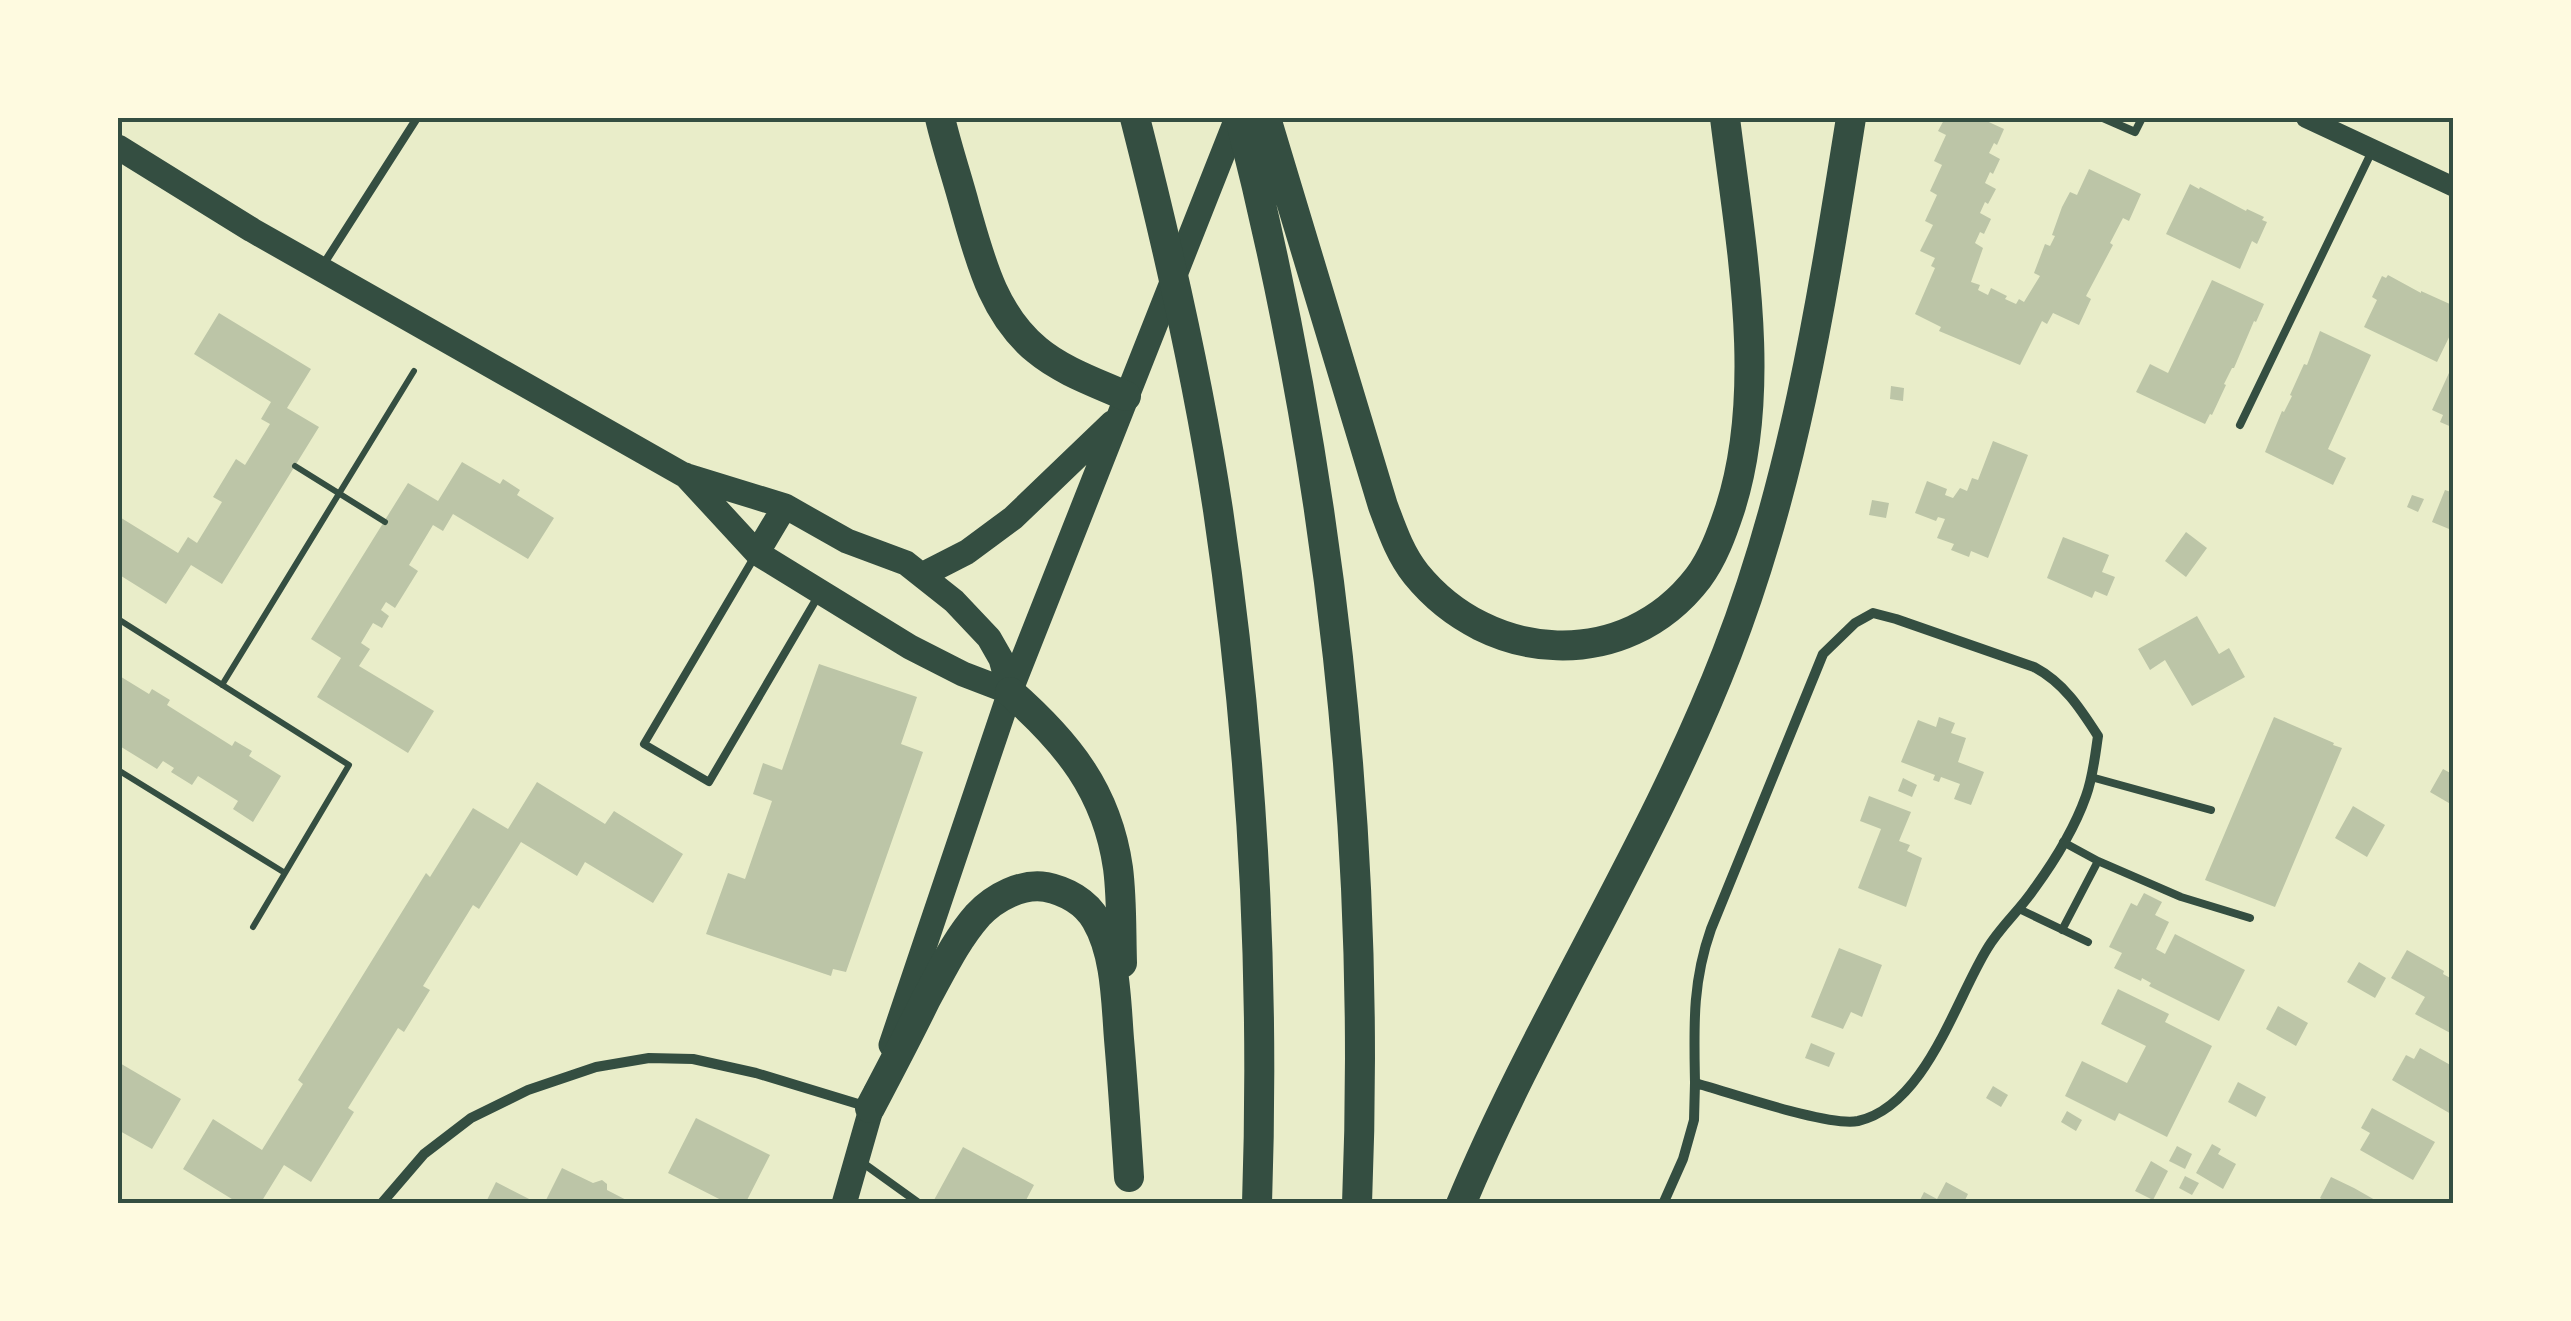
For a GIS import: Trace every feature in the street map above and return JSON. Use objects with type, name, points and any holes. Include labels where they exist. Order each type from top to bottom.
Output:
[{"type":"highway","points":[[940,118],[984,270],[1004,314],[1039,352],[1126,396]]},
{"type":"highway","points":[[1134,118],[1195,380],[1234,630],[1256,883],[1257,1204]]},
{"type":"highway","points":[[1239,118],[1298,378],[1336,635],[1356,890],[1360,1022],[1357,1204]]},
{"type":"highway","points":[[1266,118],[1396,540],[1415,572],[1468,622],[1499,636],[1534,645],[1568,646],[1600,642],[1640,628],[1672,606],[1698,577],[1717,545],[1734,490],[1748,406],[1750,352],[1725,118]]},
{"type":"highway","points":[[1708,118],[1740,238]]},
{"type":"highway","points":[[1461,1204],[1511,1095],[1672,781],[1751,589],[1772,523],[1808,372],[1851,118]]},
{"type":"highway","points":[[1010,692],[1039,718],[1084,771],[1112,836],[1120,906],[1130,1190]]},
{"type":"highway","points":[[870,1108],[948,958],[981,911],[1017,890],[1042,886],[1063,891],[1083,904],[1105,939],[1117,1014],[1130,1190]]},
{"type":"main road","points":[[844,1204],[870,1108],[1010,692],[1239,118]]},
{"type":"main road","points":[[2306,118],[2454,187]]},
{"type":"main road","points":[[118,147],[252,230],[684,475],[784,506],[847,542],[906,563],[954,600],[989,638],[1010,692]]},
{"type":"main road","points":[[922,575],[966,552],[1013,518],[1126,396]]},
{"type":"main road","points":[[684,475],[757,552],[910,647],[1010,692]]},
{"type":"main road","points":[[757,552],[784,506]]},
{"type":"street","points":[[1663,1204],[1683,1159],[1694,1120],[1694,1001],[1701,959],[1823,654],[1855,623],[1873,614],[1896,618],[2054,678],[2098,736],[2086,796],[2034,890],[1988,947],[1915,1080],[1879,1113],[1856,1122],[1830,1120],[1695,1083]]},
{"type":"street","points":[[381,1204],[424,1154],[471,1118],[528,1090],[596,1068],[649,1058],[692,1059],[756,1073],[870,1108]]},
{"type":"lane","points":[[320,268],[418,118]]},
{"type":"lane","points":[[2103,118],[2135,132],[2142,118]]},
{"type":"lane","points":[[2240,424],[2373,150]]},
{"type":"lane","points":[[757,552],[644,744],[708,782],[820,592]]},
{"type":"lane","points":[[2091,776],[2211,810]]},
{"type":"lane","points":[[2063,842],[2182,898],[2250,918]]},
{"type":"lane","points":[[2062,930],[2098,861]]},
{"type":"lane","points":[[2019,909],[2088,942]]},
{"type":"lane","points":[[856,1158],[920,1204]]},
{"type":"path","points":[[222,685],[414,371]]},
{"type":"path","points":[[295,466],[385,522]]},
{"type":"path","points":[[118,619],[349,765],[253,927]]},
{"type":"path","points":[[118,770],[284,873]]},
{"type":"building","points":[[1945,118],[1980,118],[2004,129],[1989,153],[2000,159],[1985,183],[1996,189],[1980,213],[1991,219],[1975,243],[1983,248],[1971,282],[1980,285],[1978,290],[1988,295],[1991,288],[2016,304],[2019,299],[2024,302],[2040,276],[2034,273],[2045,244],[2050,246],[2055,236],[2052,235],[2062,207],[2070,192],[2077,195],[2089,169],[2141,194],[2129,221],[2123,218],[2110,243],[2113,245],[2086,296],[2091,299],[2079,325],[2053,313],[2047,324],[2042,321],[2020,365],[1939,331],[1941,327],[1915,314],[1935,268],[1931,266],[1935,258],[1920,251],[1933,225],[1925,221],[1937,195],[1930,191],[1942,165],[1934,161],[1946,135],[1938,131]]},
{"type":"building","points":[[2190,184],[2264,217],[2262,220],[2267,222],[2257,244],[2252,241],[2240,269],[2166,234]]},
{"type":"building","points":[[2388,275],[2452,305],[2454,327],[2437,362],[2364,327],[2377,300],[2372,297],[2382,276]]},
{"type":"building","points":[[2212,280],[2264,304],[2205,424],[2136,392],[2150,364],[2168,373]]},
{"type":"building","points":[[219,313],[311,369],[287,408],[319,427],[222,584],[191,565],[166,604],[118,574],[118,516],[178,553],[188,537],[197,543],[222,502],[213,497],[236,459],[245,465],[270,424],[261,419],[271,402],[194,354]]},
{"type":"building","points":[[2320,331],[2371,355],[2328,449],[2346,458],[2333,485],[2265,452]]},
{"type":"building","points":[[2454,362],[2454,428],[2440,422],[2443,415],[2432,410]]},
{"type":"building","points":[[1891,386],[1904,388],[1903,401],[1890,399]]},
{"type":"building","points":[[1993,441],[2028,455],[1988,558],[1971,551],[1969,557],[1951,550],[1954,544],[1937,538],[1945,519],[1938,517],[1936,521],[1915,513],[1927,481],[1947,489],[1945,495],[1953,498],[1960,488],[1967,491],[1972,478],[1978,480]]},
{"type":"building","points":[[462,462],[500,484],[503,479],[520,490],[517,495],[554,518],[528,559],[453,514],[443,531],[433,525],[409,565],[418,571],[395,608],[386,602],[381,610],[389,616],[382,628],[373,623],[361,643],[370,649],[359,666],[434,711],[408,753],[317,697],[341,658],[311,639],[408,483],[438,501]]},
{"type":"building","points":[[2445,490],[2454,493],[2454,531],[2432,522]]},
{"type":"building","points":[[2412,495],[2424,499],[2418,512],[2407,507]]},
{"type":"building","points":[[1872,500],[1889,503],[1886,518],[1869,515]]},
{"type":"building","points":[[2186,532],[2207,548],[2186,577],[2165,561]]},
{"type":"building","points":[[2063,537],[2109,555],[2102,572],[2115,577],[2107,596],[2095,591],[2092,598],[2047,578]]},
{"type":"building","points":[[2197,616],[2219,654],[2229,648],[2245,677],[2192,706],[2165,660],[2150,670],[2138,649]]},
{"type":"building","points":[[819,664],[917,697],[901,744],[923,752],[846,972],[833,969],[831,976],[706,934],[728,873],[745,879],[772,801],[753,794],[763,763],[782,770]]},
{"type":"building","points":[[118,675],[149,694],[152,689],[170,700],[167,705],[232,746],[235,741],[252,751],[249,756],[281,776],[253,822],[233,809],[238,801],[198,776],[192,785],[171,772],[174,768],[163,761],[157,769],[118,745]]},
{"type":"building","points":[[1939,717],[1955,723],[1951,733],[1966,738],[1958,762],[1984,772],[1971,805],[1954,799],[1960,784],[1941,777],[1939,782],[1933,780],[1935,775],[1901,762],[1918,720],[1936,727]]},
{"type":"building","points":[[2274,717],[2342,748],[2275,907],[2205,880]]},
{"type":"building","points":[[2443,769],[2454,775],[2454,806],[2430,792]]},
{"type":"building","points":[[1903,778],[1917,785],[1912,797],[1898,791]]},
{"type":"building","points":[[537,782],[605,824],[614,811],[683,854],[653,903],[585,862],[577,876],[521,842],[479,909],[473,905],[423,986],[430,990],[404,1032],[398,1028],[348,1108],[354,1112],[311,1182],[284,1165],[260,1204],[240,1204],[183,1169],[213,1119],[262,1150],[303,1084],[298,1080],[426,873],[430,877],[473,808],[508,829]]},
{"type":"building","points":[[1869,796],[1911,812],[1899,841],[1910,845],[1907,851],[1922,858],[1906,907],[1858,888],[1881,829],[1860,821]]},
{"type":"building","points":[[2353,806],[2385,825],[2367,857],[2335,838]]},
{"type":"building","points":[[2144,893],[2162,902],[2155,915],[2169,922],[2156,949],[2165,954],[2175,934],[2245,970],[2219,1021],[2149,986],[2151,983],[2142,978],[2141,981],[2114,968],[2122,953],[2109,947],[2131,903],[2137,906]]},
{"type":"building","points":[[1839,948],[1882,965],[1862,1017],[1851,1012],[1843,1029],[1811,1017]]},
{"type":"building","points":[[2407,950],[2454,980],[2454,1035],[2415,1014],[2425,997],[2391,978]]},
{"type":"building","points":[[2359,962],[2386,978],[2375,998],[2347,982]]},
{"type":"building","points":[[2118,989],[2169,1014],[2165,1022],[2212,1046],[2167,1137],[2119,1113],[2115,1121],[2065,1096],[2082,1061],[2127,1083],[2146,1046],[2101,1024]]},
{"type":"building","points":[[2278,1006],[2308,1023],[2296,1046],[2266,1029]]},
{"type":"building","points":[[1811,1043],[1835,1053],[1829,1067],[1805,1058]]},
{"type":"building","points":[[2420,1048],[2454,1067],[2451,1114],[2392,1080],[2406,1055],[2414,1059]]},
{"type":"building","points":[[118,1062],[181,1099],[152,1149],[118,1130]]},
{"type":"building","points":[[2238,1082],[2266,1097],[2256,1117],[2228,1102]]},
{"type":"building","points":[[1993,1086],[2008,1095],[2001,1107],[1986,1098]]},
{"type":"building","points":[[2372,1108],[2435,1142],[2413,1180],[2360,1150],[2370,1133],[2361,1128]]},
{"type":"building","points":[[2067,1111],[2082,1120],[2076,1131],[2061,1122]]},
{"type":"building","points":[[696,1118],[770,1155],[745,1204],[729,1204],[668,1173]]},
{"type":"building","points":[[2212,1144],[2221,1149],[2218,1154],[2236,1164],[2223,1189],[2196,1173]]},
{"type":"building","points":[[2177,1146],[2192,1154],[2185,1169],[2169,1161]]},
{"type":"building","points":[[963,1147],[1034,1185],[1024,1204],[941,1204],[934,1200]]},
{"type":"building","points":[[2151,1161],[2168,1171],[2153,1200],[2135,1191]]},
{"type":"building","points":[[562,1168],[593,1183],[602,1180],[607,1190],[634,1204],[544,1204]]},
{"type":"building","points":[[2185,1176],[2199,1183],[2192,1195],[2179,1188]]},
{"type":"building","points":[[2331,1177],[2382,1204],[2329,1204],[2320,1198]]},
{"type":"building","points":[[496,1182],[539,1204],[485,1204]]},
{"type":"building","points":[[1946,1182],[1968,1194],[1963,1204],[1918,1204],[1924,1192],[1937,1199]]}]
